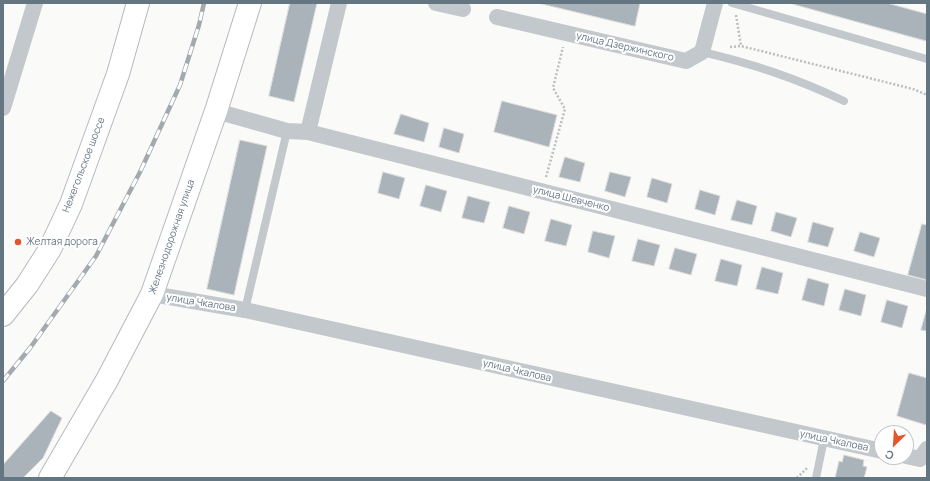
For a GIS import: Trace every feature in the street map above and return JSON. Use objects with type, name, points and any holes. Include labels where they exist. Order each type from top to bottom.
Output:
[{"type":"street","points":[[3,108],[35,3]]},
{"type":"street","name":"Нежегольское шоссе","points":[[3,315],[26,285],[50,249],[71,204],[118,74],[138,3]]},
{"type":"street","name":"Железнодорожная улица","points":[[50,478],[107,380],[152,294],[216,111],[250,3]]},
{"type":"street","points":[[308,132],[339,3]]},
{"type":"street","points":[[436,3],[463,9]]},
{"type":"street","points":[[702,52],[715,3]]},
{"type":"street","name":"улица Дзержинского","points":[[497,17],[686,61],[702,52]]},
{"type":"street","name":"улица Шевченко","points":[[216,111],[287,131],[308,132],[927,289]]},
{"type":"street","name":"улица Чкалова","points":[[152,294],[245,310],[874,449]]},
{"type":"street","points":[[914,458],[920,459],[927,449]]},
{"type":"lane","points":[[733,3],[927,59]]},
{"type":"lane","points":[[702,52],[739,60],[816,88],[844,101]]},
{"type":"lane","points":[[245,310],[287,131]]},
{"type":"lane","points":[[816,478],[824,439]]},
{"type":"path","points":[[733,3],[741,46],[913,89],[927,95]]},
{"type":"path","points":[[542,191],[565,109],[553,88],[566,33]]},
{"type":"building","points":[[290,3],[317,3],[294,102],[269,96]]},
{"type":"building","points":[[538,3],[640,3],[635,26]]},
{"type":"building","points":[[789,3],[887,3],[927,14],[927,41]]},
{"type":"building","points":[[502,101],[557,115],[549,147],[494,132]]},
{"type":"building","points":[[401,114],[429,123],[424,142],[394,134]]},
{"type":"building","points":[[444,128],[464,134],[459,153],[439,147]]},
{"type":"building","points":[[240,140],[267,146],[234,295],[207,289]]},
{"type":"building","points":[[565,157],[585,163],[580,182],[559,177]]},
{"type":"building","points":[[383,172],[405,178],[399,199],[378,193]]},
{"type":"building","points":[[610,172],[631,177],[625,197],[605,191]]},
{"type":"building","points":[[652,178],[672,184],[667,203],[647,197]]},
{"type":"building","points":[[426,185],[447,191],[441,212],[420,206]]},
{"type":"building","points":[[700,190],[720,196],[715,215],[695,209]]},
{"type":"building","points":[[468,196],[490,202],[484,223],[462,218]]},
{"type":"building","points":[[737,200],[757,206],[752,225],[731,220]]},
{"type":"building","points":[[509,206],[530,212],[524,234],[503,228]]},
{"type":"building","points":[[776,212],[797,218],[791,237],[771,231]]},
{"type":"building","points":[[551,219],[572,225],[566,246],[545,241]]},
{"type":"building","points":[[813,222],[834,228],[828,247],[808,242]]},
{"type":"building","points":[[922,224],[927,225],[927,280],[908,275]]},
{"type":"building","points":[[593,231],[615,236],[609,258],[588,252]]},
{"type":"building","points":[[860,232],[880,238],[874,257],[854,251]]},
{"type":"building","points":[[638,239],[660,245],[654,266],[632,261]]},
{"type":"building","points":[[675,248],[697,254],[691,275],[669,269]]},
{"type":"building","points":[[721,259],[742,265],[737,286],[715,281]]},
{"type":"building","points":[[762,267],[783,273],[778,294],[756,289]]},
{"type":"building","points":[[808,278],[829,284],[824,306],[802,300]]},
{"type":"building","points":[[845,289],[866,295],[861,316],[839,310]]},
{"type":"building","points":[[887,300],[908,306],[902,328],[881,322]]},
{"type":"building","points":[[927,308],[927,331],[921,330]]},
{"type":"building","points":[[909,373],[927,378],[926,425],[897,416]]},
{"type":"building","points":[[51,411],[62,418],[43,458],[23,478],[3,478],[3,465]]},
{"type":"building","points":[[844,455],[864,460],[863,466],[867,467],[864,478],[835,478],[839,461],[842,462]]},
{"type":"railway","points":[[3,381],[30,348],[96,256],[140,172],[180,85],[199,25],[204,3]]},
{"type":"place","name":"Желтая дорога","points":[[18,242]]}]
